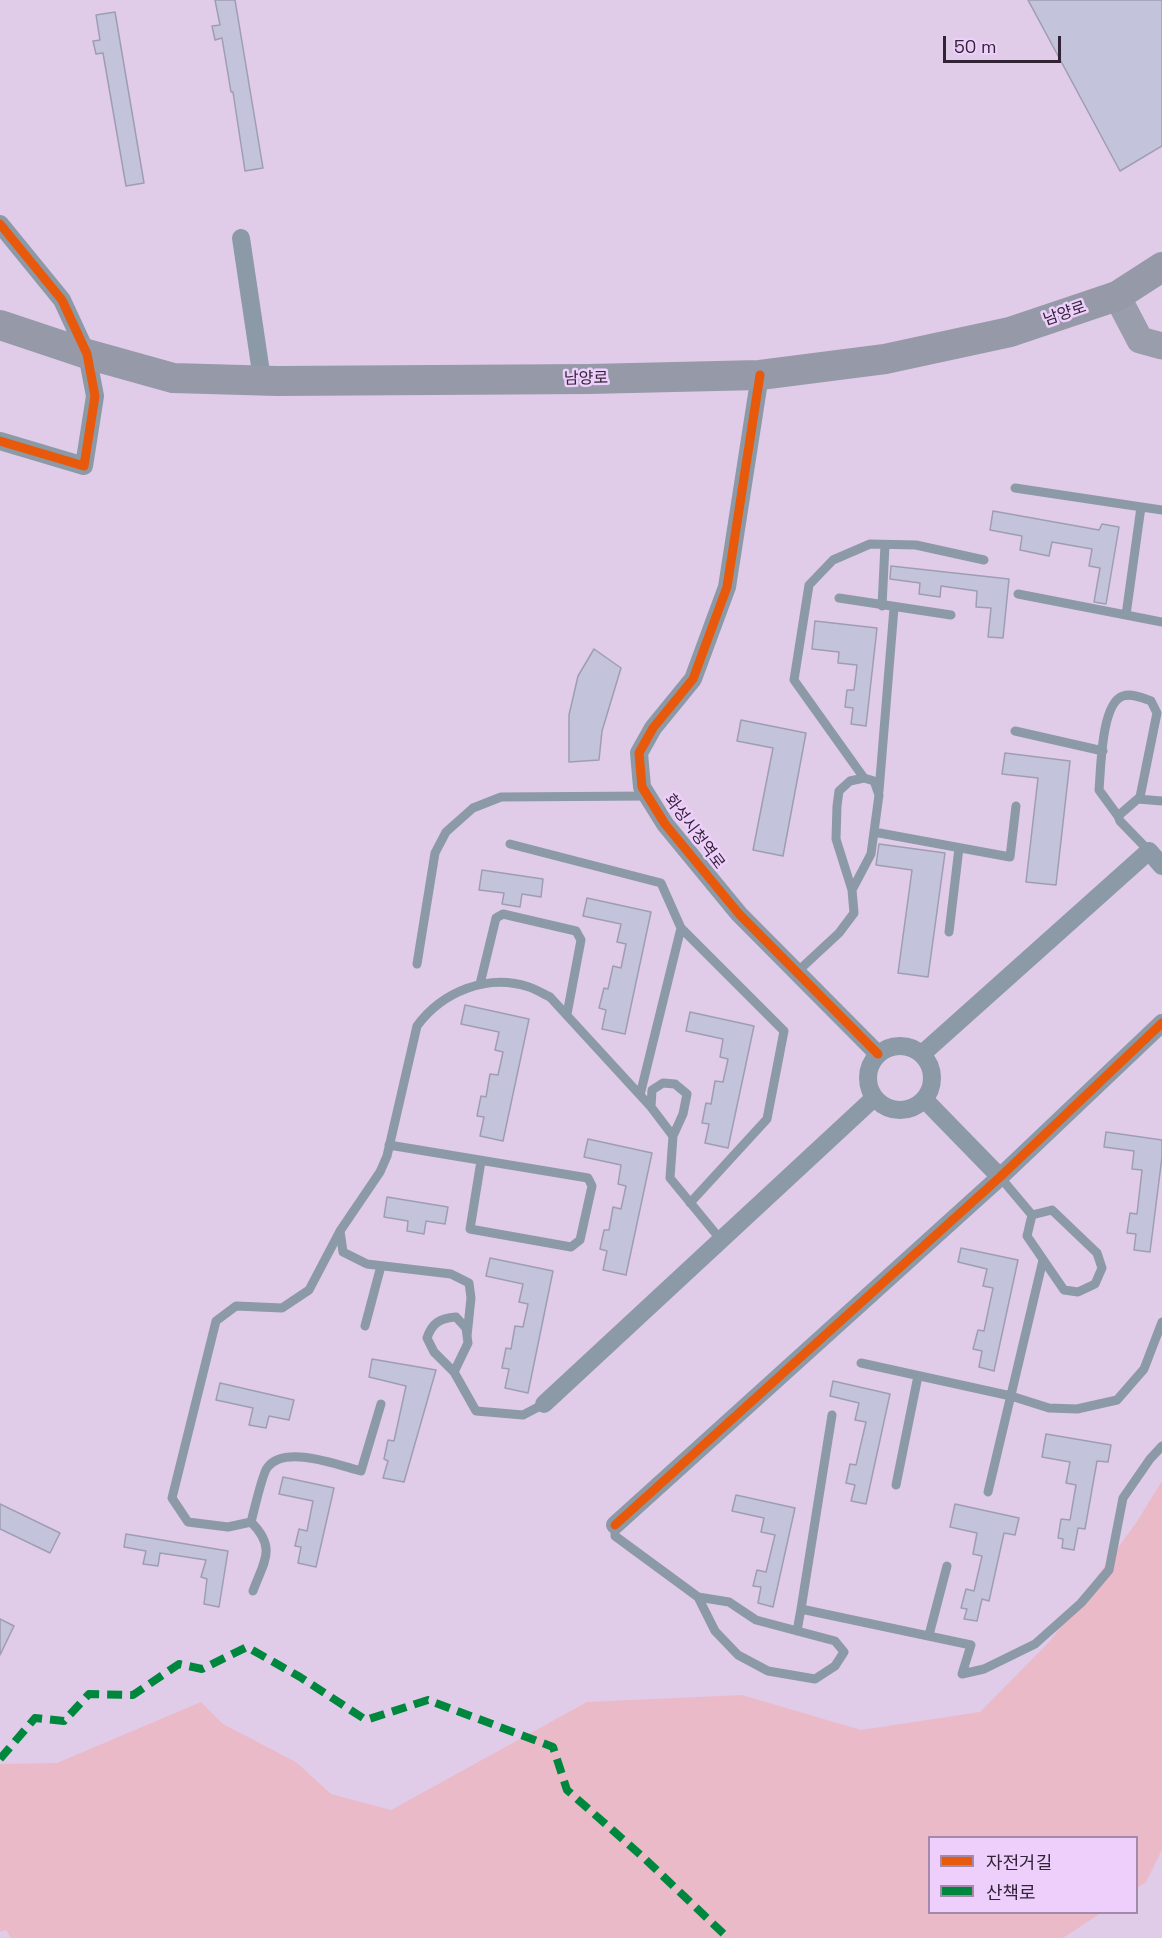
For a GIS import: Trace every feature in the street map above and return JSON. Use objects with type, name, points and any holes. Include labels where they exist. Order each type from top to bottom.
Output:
[{"type":"main road","name":"남양로","points":[[0,325],[87,354],[173,378],[589,379],[760,375],[885,359],[1010,332],[1117,296],[1162,267]]},
{"type":"street","points":[[0,224],[62,300],[87,354],[95,396],[84,466],[0,441]]},
{"type":"street","points":[[241,238],[262,380]]},
{"type":"street","points":[[1117,296],[1140,340],[1162,346]]},
{"type":"street","name":"화성시청역로","points":[[760,375],[727,586],[693,679],[653,728],[639,753],[642,787],[666,824],[740,914],[878,1054]]},
{"type":"street","points":[[922,1054],[1149,851],[1162,866]]},
{"type":"street","points":[[615,1525],[1000,1177],[1162,1023]]},
{"type":"street","points":[[895,1046],[906,1046],[922,1054],[930,1065],[933,1076],[932,1087],[919,1104],[902,1111],[888,1108],[874,1098],[869,1087],[868,1072],[878,1054],[895,1046]]},
{"type":"street","points":[[544,1404],[874,1098]]},
{"type":"street","points":[[924,1099],[1000,1177]]},
{"type":"lane","points":[[1015,488],[1162,510]]},
{"type":"lane","points":[[1126,615],[1141,507]]},
{"type":"lane","points":[[864,778],[794,680],[809,585],[833,560],[870,544],[916,545],[984,560]]},
{"type":"lane","points":[[882,606],[885,545]]},
{"type":"lane","points":[[1017,594],[1162,622]]},
{"type":"lane","points":[[839,598],[951,615]]},
{"type":"lane","points":[[852,890],[871,854],[894,608]]},
{"type":"lane","points":[[1118,816],[1140,797],[1157,713],[1151,701],[1137,696],[1124,696],[1114,701],[1107,717],[1099,790],[1120,821],[1149,851]]},
{"type":"lane","points":[[1015,731],[1103,751]]},
{"type":"lane","points":[[797,972],[839,933],[854,913],[852,890],[836,839],[839,791],[850,781],[864,778],[874,781],[878,792]]},
{"type":"lane","points":[[417,964],[435,854],[446,832],[473,808],[501,797],[648,796]]},
{"type":"lane","points":[[1138,799],[1162,801]]},
{"type":"lane","points":[[874,832],[1010,857],[1016,806]]},
{"type":"lane","points":[[510,844],[661,883],[681,928],[784,1031],[767,1119],[690,1203]]},
{"type":"lane","points":[[949,932],[959,848]]},
{"type":"lane","points":[[480,984],[496,918],[503,914],[576,931],[581,940],[567,1014]]},
{"type":"lane","points":[[640,1095],[681,928]]},
{"type":"lane","points":[[251,1522],[228,1527],[188,1522],[172,1498],[216,1321],[236,1306],[282,1308],[309,1290],[340,1231],[380,1172],[389,1145],[417,1026],[428,1011],[448,995],[480,984],[505,983],[529,987],[550,997],[651,1107],[673,1136]]},
{"type":"lane","points":[[651,1107],[652,1090],[663,1083],[675,1084],[687,1094],[683,1114],[673,1136],[670,1178],[722,1240]]},
{"type":"lane","points":[[389,1145],[588,1178],[592,1186],[580,1240],[571,1247],[470,1229],[480,1161]]},
{"type":"lane","points":[[1000,1177],[1032,1215]]},
{"type":"lane","points":[[1052,1210],[1097,1253],[1102,1269],[1095,1284],[1078,1292],[1064,1290],[1027,1236],[1032,1215],[1052,1210]]},
{"type":"lane","points":[[340,1231],[343,1252],[367,1264],[451,1275],[469,1283],[471,1298],[467,1336]]},
{"type":"lane","points":[[988,1492],[1043,1260]]},
{"type":"lane","points":[[365,1326],[381,1266]]},
{"type":"lane","points":[[453,1372],[468,1343],[466,1328],[456,1317],[444,1318],[436,1323],[430,1329],[427,1338],[434,1352],[453,1372],[476,1411],[523,1415],[544,1404]]},
{"type":"lane","points":[[861,1363],[1011,1396],[1049,1408],[1077,1409],[1118,1400],[1144,1369],[1162,1322]]},
{"type":"lane","points":[[896,1485],[918,1376]]},
{"type":"lane","points":[[251,1522],[268,1467],[281,1458],[298,1455],[361,1470],[381,1404]]},
{"type":"lane","points":[[796,1630],[832,1415]]},
{"type":"lane","points":[[801,1610],[971,1645],[962,1674],[984,1669],[1035,1644],[1081,1602],[1109,1570],[1123,1498],[1150,1458],[1162,1446]]},
{"type":"lane","points":[[251,1522],[262,1533],[267,1549],[253,1591]]},
{"type":"lane","points":[[615,1525],[615,1536],[698,1597],[716,1631],[738,1655],[768,1671],[816,1679],[835,1666],[843,1652],[835,1641],[756,1620],[729,1602],[698,1597]]},
{"type":"lane","points":[[929,1635],[947,1566]]},
{"type":"shaded area","points":[[1162,1481],[1162,1850],[1146,1882],[1138,1887],[1138,1836],[928,1836],[928,1914],[1099,1914],[1063,1938],[11,1938],[6,1930],[0,1932],[0,1764],[57,1763],[201,1702],[223,1724],[296,1762],[331,1794],[391,1810],[587,1702],[742,1695],[861,1730],[980,1712],[1050,1641],[1136,1523]]},
{"type":"building","points":[[215,0],[235,0],[263,168],[245,171],[222,38],[215,40],[212,26],[220,25]]},
{"type":"building","points":[[1028,0],[1162,0],[1162,146],[1120,171]]},
{"type":"building","points":[[115,12],[144,183],[126,186],[103,53],[96,54],[93,41],[100,40],[96,15]]},
{"type":"building","points":[[993,511],[1099,530],[1102,524],[1119,527],[1106,604],[1094,602],[1100,568],[1089,566],[1092,549],[1052,542],[1049,556],[1020,550],[1022,536],[990,530]]},
{"type":"building","points":[[891,566],[1009,579],[1003,638],[988,637],[991,608],[976,607],[977,591],[941,586],[940,597],[919,594],[920,583],[890,579]]},
{"type":"building","points":[[815,621],[877,628],[866,726],[851,724],[853,708],[845,707],[847,690],[854,690],[857,665],[838,663],[839,652],[812,649]]},
{"type":"building","points":[[594,649],[621,668],[602,731],[599,760],[569,762],[569,715],[578,676]]},
{"type":"building","points":[[741,720],[806,733],[783,856],[753,850],[773,748],[737,741]]},
{"type":"building","points":[[1005,753],[1070,761],[1056,885],[1026,882],[1038,778],[1002,774]]},
{"type":"building","points":[[879,844],[945,853],[928,977],[898,973],[912,870],[876,865]]},
{"type":"building","points":[[482,870],[543,879],[541,897],[522,894],[520,907],[502,904],[504,893],[479,890]]},
{"type":"building","points":[[587,898],[651,912],[625,1034],[602,1029],[606,1010],[599,1008],[604,988],[608,989],[613,966],[621,968],[626,944],[617,942],[621,924],[583,916]]},
{"type":"building","points":[[465,1005],[529,1019],[503,1141],[480,1136],[484,1117],[477,1116],[481,1096],[486,1097],[490,1074],[498,1075],[503,1052],[495,1050],[499,1032],[461,1024]]},
{"type":"building","points":[[690,1012],[754,1026],[728,1148],[705,1143],[709,1124],[702,1123],[706,1103],[711,1104],[715,1081],[723,1082],[728,1059],[720,1057],[723,1039],[686,1031]]},
{"type":"building","points":[[1106,1132],[1162,1140],[1162,1157],[1150,1252],[1134,1250],[1136,1234],[1127,1233],[1130,1213],[1137,1214],[1142,1170],[1132,1169],[1134,1151],[1104,1147]]},
{"type":"building","points":[[588,1139],[652,1153],[626,1275],[603,1270],[607,1251],[600,1249],[604,1230],[609,1230],[613,1207],[621,1209],[626,1186],[618,1184],[621,1165],[584,1157]]},
{"type":"building","points":[[387,1197],[448,1207],[445,1224],[426,1221],[424,1234],[407,1231],[408,1221],[384,1217]]},
{"type":"building","points":[[961,1248],[1018,1260],[994,1371],[979,1367],[982,1351],[973,1349],[978,1330],[984,1331],[993,1288],[983,1286],[987,1269],[958,1262]]},
{"type":"building","points":[[490,1258],[553,1271],[528,1393],[505,1388],[509,1369],[502,1368],[506,1348],[511,1349],[515,1326],[523,1327],[528,1304],[519,1302],[523,1284],[486,1276]]},
{"type":"building","points":[[372,1359],[436,1370],[404,1482],[383,1478],[388,1461],[384,1459],[388,1440],[394,1441],[406,1386],[369,1377]]},
{"type":"building","points":[[833,1381],[890,1394],[866,1504],[851,1501],[855,1485],[846,1483],[850,1464],[856,1465],[866,1422],[855,1420],[859,1403],[830,1396]]},
{"type":"building","points":[[220,1383],[294,1400],[289,1420],[269,1416],[266,1428],[249,1425],[253,1408],[216,1400]]},
{"type":"building","points":[[1046,1434],[1111,1445],[1108,1462],[1097,1461],[1085,1529],[1078,1528],[1074,1550],[1062,1548],[1063,1539],[1058,1538],[1061,1519],[1070,1520],[1076,1485],[1066,1483],[1070,1462],[1042,1457]]},
{"type":"building","points":[[283,1477],[334,1488],[316,1567],[298,1563],[301,1547],[295,1546],[299,1529],[307,1531],[313,1501],[279,1494]]},
{"type":"building","points":[[736,1495],[795,1508],[773,1607],[758,1603],[761,1587],[753,1586],[757,1570],[766,1572],[775,1535],[761,1532],[764,1518],[732,1511]]},
{"type":"building","points":[[0,1504],[60,1533],[50,1553],[0,1529]]},
{"type":"building","points":[[955,1504],[1019,1518],[1015,1535],[1004,1533],[989,1601],[982,1599],[977,1621],[964,1619],[967,1609],[961,1608],[966,1589],[974,1591],[982,1556],[973,1554],[977,1533],[950,1527]]},
{"type":"building","points":[[126,1534],[228,1551],[219,1607],[204,1604],[207,1579],[201,1577],[206,1560],[160,1553],[158,1566],[143,1564],[146,1551],[124,1547]]},
{"type":"building","points":[[0,1619],[14,1626],[0,1655]]},
{"type":"marked path","points":[[0,1759],[35,1718],[64,1721],[89,1694],[133,1695],[179,1664],[202,1669],[247,1647],[300,1677],[366,1720],[428,1700],[553,1747],[567,1790],[644,1858],[728,1938]]},
{"type":"cycle path","points":[[0,224],[62,300],[87,354],[95,396],[84,466],[0,441]]},
{"type":"cycle path","points":[[760,375],[727,587],[693,679],[653,728],[639,753],[642,787],[665,824],[739,914],[878,1054]]},
{"type":"cycle path","points":[[615,1525],[1000,1177],[1162,1023]]}]
